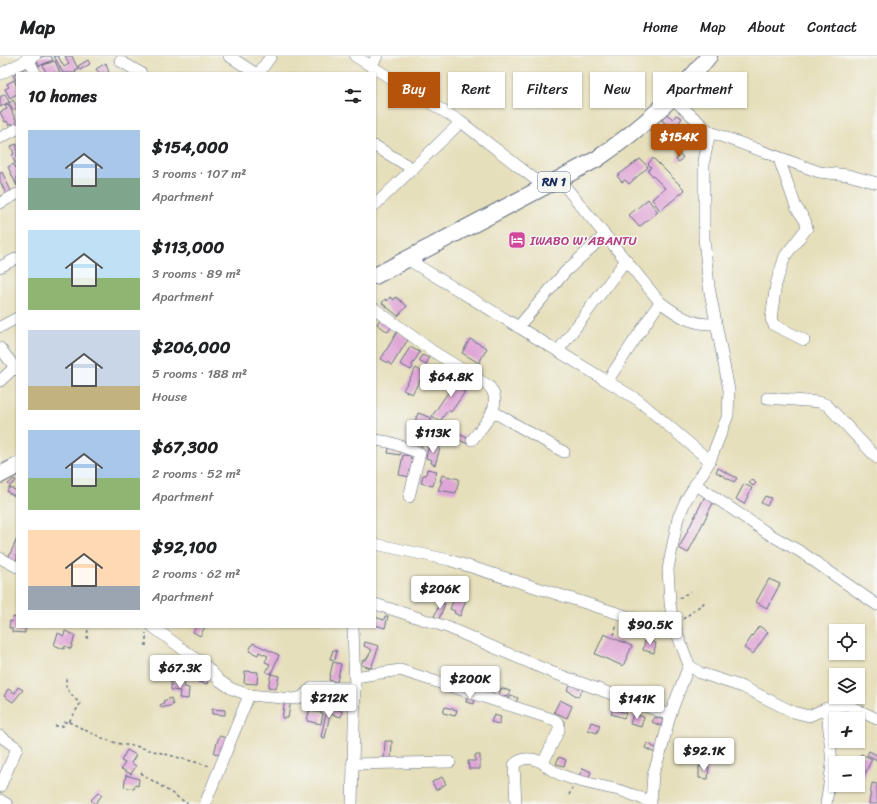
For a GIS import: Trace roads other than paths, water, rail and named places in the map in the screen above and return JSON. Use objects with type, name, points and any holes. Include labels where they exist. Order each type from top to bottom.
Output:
[{"type":"highway","name":"RN 1","points":[[696,72],[709,56]]},
{"type":"highway","name":"RN 1","points":[[376,275],[597,159],[662,108]]},
{"type":"highway","points":[[0,475],[16,467]]},
{"type":"street","points":[[229,56],[253,72]]},
{"type":"street","points":[[260,72],[271,56]]},
{"type":"street","points":[[355,56],[461,122],[545,187]]},
{"type":"street","points":[[371,66],[377,56]]},
{"type":"street","points":[[0,74],[30,57],[35,72]]},
{"type":"street","points":[[119,59],[125,72]]},
{"type":"street","points":[[119,59],[139,72]]},
{"type":"street","points":[[683,108],[710,132],[766,151],[779,159],[819,172],[848,175],[877,183]]},
{"type":"street","points":[[376,204],[461,122]]},
{"type":"street","points":[[0,138],[16,130]]},
{"type":"street","points":[[710,132],[704,161],[704,238],[709,287],[729,390],[729,402],[728,415],[710,461],[695,484],[678,518],[670,555],[668,574],[675,627],[689,665],[700,673],[743,687],[793,712],[809,716],[827,708],[846,705],[877,719]]},
{"type":"street","points":[[376,147],[413,169]]},
{"type":"street","points":[[779,159],[796,207],[805,220],[807,228],[785,256],[776,284],[771,319],[774,325],[804,340]]},
{"type":"street","points":[[559,178],[660,302],[681,318],[702,324],[716,324]]},
{"type":"street","points":[[0,202],[16,194]]},
{"type":"street","points":[[518,327],[565,272],[604,235]]},
{"type":"street","points":[[0,267],[16,259]]},
{"type":"street","points":[[407,259],[608,380],[638,400],[710,461]]},
{"type":"street","points":[[558,351],[626,260]]},
{"type":"street","points":[[608,380],[660,302]]},
{"type":"street","points":[[376,310],[434,352],[489,386],[495,393],[496,401],[492,411],[472,440]]},
{"type":"street","points":[[0,327],[16,319]]},
{"type":"street","points":[[0,348],[16,369],[0,381]]},
{"type":"street","points":[[766,398],[819,402],[827,406],[877,458]]},
{"type":"street","points":[[492,411],[564,452]]},
{"type":"street","points":[[376,440],[388,442],[420,453],[410,497]]},
{"type":"street","points":[[695,484],[770,534],[807,556],[877,605]]},
{"type":"street","points":[[376,544],[449,560],[620,614],[675,627]]},
{"type":"street","points":[[0,558],[16,566]]},
{"type":"street","points":[[376,604],[447,627],[550,672],[670,715]]},
{"type":"street","points":[[154,628],[207,666],[220,681],[232,689],[250,695],[293,700],[302,697],[313,687],[355,682],[400,670],[555,720],[559,724],[559,730],[543,763]]},
{"type":"street","points":[[352,804],[355,682],[353,628]]},
{"type":"street","points":[[516,804],[514,765],[518,761],[526,759],[536,759],[543,763],[549,770],[594,786],[624,792],[652,803],[653,774],[662,748],[670,715],[689,665]]},
{"type":"street","points":[[204,804],[220,769],[233,732],[250,695]]},
{"type":"street","points":[[826,804],[832,766],[827,708]]},
{"type":"street","points":[[0,736],[17,748],[0,788]]},
{"type":"street","points":[[352,764],[450,762]]},
{"type":"street","points":[[0,800],[7,804]]},
{"type":"place","name":"IWABO W'ABANTU","points":[[517,240]]}]
